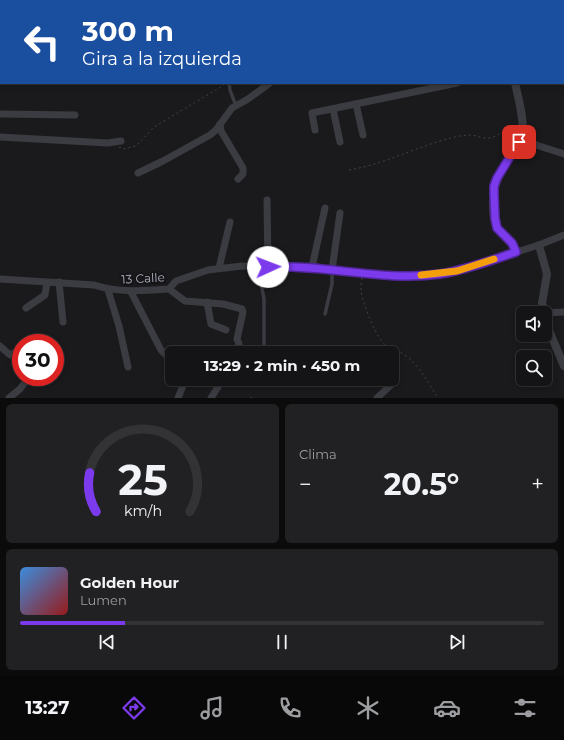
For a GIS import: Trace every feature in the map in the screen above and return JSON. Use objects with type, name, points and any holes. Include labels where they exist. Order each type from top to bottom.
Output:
[{"type":"street","points":[[138,172],[163,161],[210,135],[236,106],[269,84]]},
{"type":"street","points":[[315,130],[312,113],[452,84]]},
{"type":"street","points":[[515,84],[522,134],[519,142],[497,178],[494,189],[496,225],[500,232],[512,243],[516,252]]},
{"type":"street","points":[[356,104],[363,135]]},
{"type":"street","points":[[333,109],[340,142]]},
{"type":"street","points":[[0,114],[75,115]]},
{"type":"street","points":[[220,124],[221,131],[243,168],[243,174],[238,179]]},
{"type":"street","points":[[522,134],[536,145],[564,154]]},
{"type":"street","points":[[0,137],[108,143],[121,141]]},
{"type":"street","points":[[267,200],[268,267]]},
{"type":"street","points":[[312,267],[324,208]]},
{"type":"street","points":[[332,270],[340,214]]},
{"type":"street","points":[[218,268],[230,222]]},
{"type":"street","name":"13 Calle","points":[[0,279],[94,285],[108,290],[131,292],[169,289],[176,280],[218,268],[312,267],[362,274],[408,276],[440,274],[468,268],[539,245],[564,235]]},
{"type":"street","points":[[539,245],[547,274],[542,303],[543,306]]},
{"type":"street","points":[[59,282],[63,322]]},
{"type":"street","points":[[26,308],[45,296],[47,283]]},
{"type":"street","points":[[169,289],[185,301],[223,304],[243,310],[237,338],[238,346]]},
{"type":"street","points":[[108,290],[119,326],[128,367]]},
{"type":"street","points":[[131,292],[161,350],[165,354]]},
{"type":"street","points":[[207,302],[211,324],[226,330]]},
{"type":"street","points":[[552,313],[564,312]]},
{"type":"street","points":[[552,338],[564,366]]},
{"type":"street","points":[[0,346],[10,355],[12,354]]},
{"type":"street","points":[[9,398],[22,386]]},
{"type":"street","points":[[178,398],[182,386]]},
{"type":"street","points":[[211,398],[219,386]]},
{"type":"street","points":[[378,398],[390,386]]},
{"type":"lane","points":[[229,84],[236,106]]},
{"type":"lane","points":[[258,267],[264,299],[264,346]]},
{"type":"lane","points":[[325,314],[332,284],[332,270]]},
{"type":"path","points":[[18,0],[25,0]]},
{"type":"path","points":[[121,141],[118,146],[119,148],[136,146],[154,127],[227,84]]},
{"type":"path","points":[[349,170],[386,161],[417,148],[423,148],[430,144],[461,136],[471,135],[490,138],[502,132],[514,136],[522,134]]},
{"type":"path","points":[[362,274],[361,290],[365,307],[380,340],[387,346],[408,357],[421,370],[438,398]]},
{"type":"slow traffic","points":[[421,275],[457,271],[494,259]]},
{"type":"route","points":[[268,267],[312,267],[362,274],[408,276],[427,275],[457,271],[516,252],[512,243],[497,228],[495,218],[494,186],[497,178],[519,142]]}]
